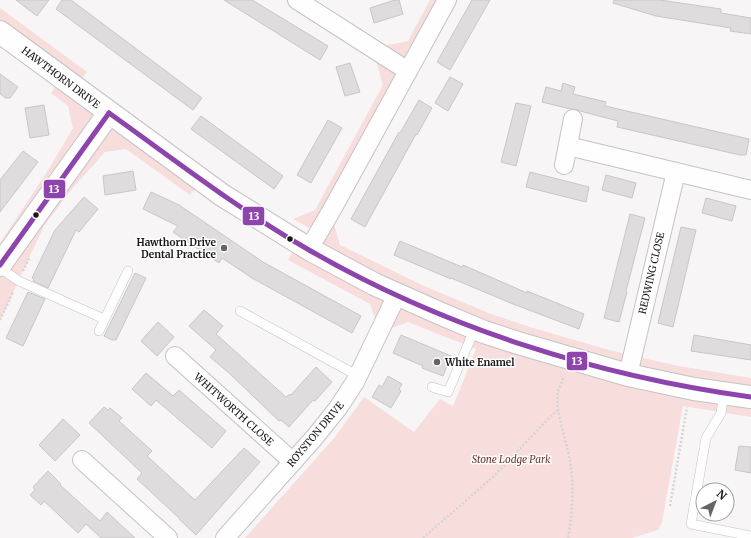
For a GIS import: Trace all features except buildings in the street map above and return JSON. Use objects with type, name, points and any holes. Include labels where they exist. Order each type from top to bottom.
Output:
[{"type":"street","points":[[297,0],[408,71]]},
{"type":"street","points":[[309,249],[447,0]]},
{"type":"street","name":"HAWTHORN DRIVE","points":[[0,32],[222,195],[309,249],[397,295],[475,328],[518,343],[628,374],[694,389],[751,397]]},
{"type":"street","points":[[0,265],[109,113]]},
{"type":"street","points":[[564,165],[574,119]]},
{"type":"street","points":[[568,146],[751,190]]},
{"type":"street","name":"REDWING CLOSE","points":[[628,374],[676,172]]},
{"type":"street","name":"ROYSTON DRIVE","points":[[225,538],[314,438],[338,408],[358,376],[397,295]]},
{"type":"street","name":"WHITWORTH CLOSE","points":[[175,356],[293,462]]},
{"type":"street","points":[[82,460],[168,538]]},
{"type":"lane","points":[[0,268],[19,281],[104,319]]},
{"type":"lane","points":[[99,331],[128,271]]},
{"type":"lane","points":[[240,311],[358,376]]},
{"type":"lane","points":[[432,387],[448,392],[475,328]]},
{"type":"lane","points":[[724,393],[720,413],[706,438],[691,524],[751,536]]},
{"type":"path","points":[[563,378],[558,393],[558,410],[572,470],[568,538]]},
{"type":"path","points":[[670,506],[687,407]]},
{"type":"path","points":[[423,538],[494,476],[558,410]]},
{"type":"green space","name":"Stone Lodge Park","points":[[430,0],[447,0],[327,219],[334,224],[340,245],[424,286],[491,314],[609,350],[679,366],[751,378],[751,417],[683,406],[662,522],[658,530],[632,538],[245,538],[335,437],[364,397],[414,432],[440,399],[453,406],[476,349],[408,322],[392,328],[376,321],[370,304],[288,260],[298,243],[319,233],[293,219],[315,210],[383,85],[376,61],[384,46],[408,41]]},
{"type":"green space","points":[[0,8],[87,72],[75,87],[203,181],[190,195],[126,149],[105,152],[71,190],[44,226],[0,320],[0,243],[47,172],[73,128],[68,106],[51,93],[62,78],[0,32]]},
{"type":"transit line","name":"13","points":[[109,113],[208,184],[283,235],[360,278],[414,303],[523,345],[580,362],[694,388],[751,397]]},
{"type":"transit line","name":"13","points":[[0,265],[109,113]]},
{"type":"place","name":"Hawthorn Drive Dental Practice","points":[[224,248]]},
{"type":"place","name":"White Enamel","points":[[437,362]]}]
